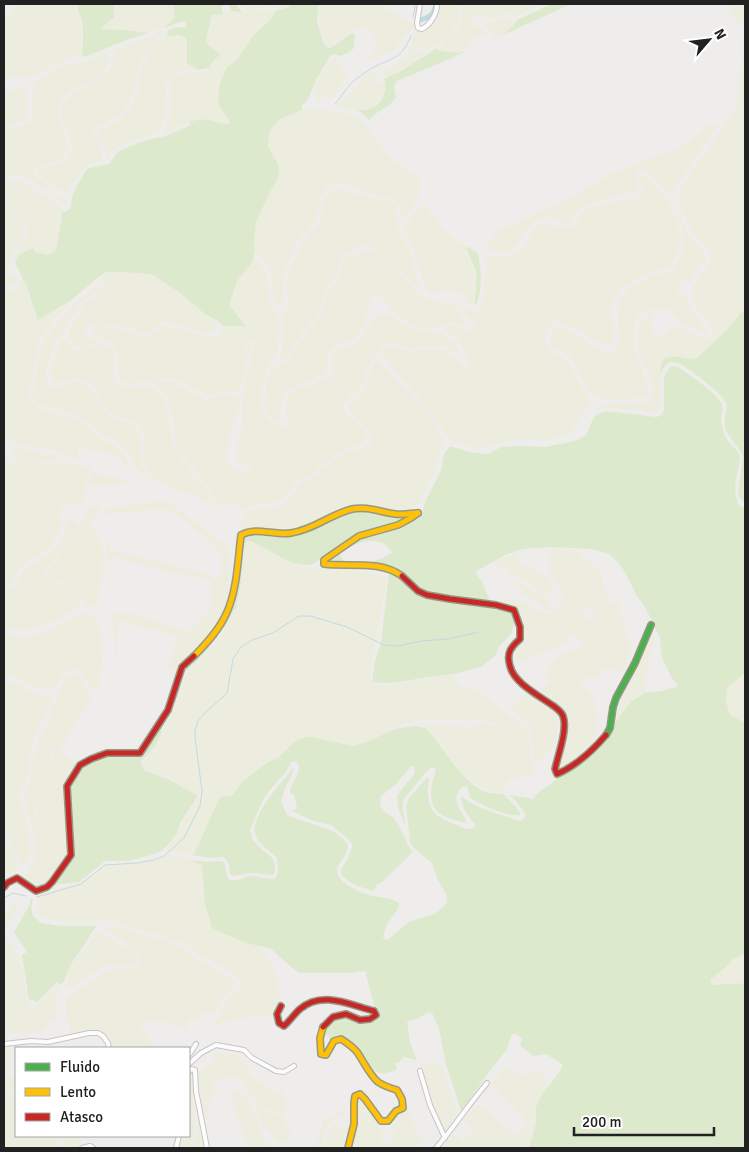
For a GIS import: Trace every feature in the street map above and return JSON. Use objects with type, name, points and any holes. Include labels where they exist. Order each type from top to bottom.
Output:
[{"type":"street","points":[[420,4],[417,23],[418,28],[422,29],[425,28],[437,12],[437,4]]},
{"type":"street","points":[[4,887],[17,878],[30,889],[36,891],[47,887],[71,855],[67,786],[80,765],[90,759],[107,753],[140,753],[168,710],[182,667],[210,640],[227,613],[233,593],[241,535],[246,531],[252,530],[278,534],[295,533],[352,509],[362,508],[395,514],[418,513],[407,522],[361,534],[324,560],[324,564],[363,564],[381,567],[401,575],[413,588],[424,595],[490,603],[514,610],[520,627],[520,639],[512,647],[509,655],[513,674],[522,684],[560,711],[563,717],[563,732],[555,769],[557,774],[561,773],[595,747],[608,733],[616,697],[638,656],[651,625]]},
{"type":"street","points":[[281,1006],[277,1014],[279,1023],[284,1026],[300,1010],[311,1003],[325,999],[339,1000],[374,1011],[376,1016],[370,1019],[360,1020],[346,1014],[332,1017],[323,1026],[320,1038],[321,1054],[326,1055],[334,1042],[341,1039],[349,1043],[360,1056],[370,1074],[380,1085],[388,1089],[397,1090],[402,1099],[403,1108],[396,1111],[388,1121],[381,1121],[360,1094],[355,1096],[353,1103],[355,1117],[348,1148]]},
{"type":"street","points":[[4,1044],[31,1041],[48,1042],[98,1033],[103,1036],[109,1047]]},
{"type":"street","points":[[190,1054],[196,1044]]},
{"type":"street","points":[[190,1063],[201,1053],[216,1045],[244,1050],[252,1058],[276,1071],[284,1072],[294,1066]]},
{"type":"street","points":[[190,1070],[195,1070],[196,1091],[207,1148]]},
{"type":"street","points":[[420,1071],[430,1105],[444,1138]]},
{"type":"street","points":[[436,1148],[461,1118],[468,1105],[486,1083]]},
{"type":"street","points":[[82,1148],[90,1146],[93,1148]]},
{"type":"shaded area","points":[[19,4],[78,4],[77,10],[82,20],[82,55],[66,60],[30,78],[13,77],[4,79],[4,22]]},
{"type":"shaded area","points":[[114,4],[173,4],[175,18],[160,29],[145,32],[99,29],[114,17]]},
{"type":"shaded area","points":[[244,4],[292,4],[288,8],[267,7],[245,10]]},
{"type":"shaded area","points":[[319,4],[373,5],[384,8],[414,23],[414,27],[403,37],[391,53],[367,61],[376,48],[372,31],[365,27],[360,27],[350,31],[331,46],[328,46],[319,22]]},
{"type":"shaded area","points":[[440,4],[460,4],[456,26],[436,45],[409,50],[414,34],[424,32],[432,24],[439,11]]},
{"type":"shaded area","points":[[463,4],[539,5],[517,16],[508,14],[489,18],[476,16],[473,18],[473,25],[481,28],[486,35],[472,39],[465,52],[458,53],[438,50],[437,48],[460,28]]},
{"type":"shaded area","points":[[729,4],[745,4],[745,27],[737,24]]},
{"type":"shaded area","points":[[261,9],[277,10],[271,19],[253,36],[237,60],[227,67],[220,83],[219,105],[230,124],[198,120],[189,122],[161,135],[170,116],[170,86],[172,80],[179,74],[207,72],[220,54],[206,43],[212,15],[226,14],[231,11],[242,12]]},
{"type":"shaded area","points":[[508,18],[513,21],[517,20],[503,35],[490,40],[492,37],[491,32],[479,21],[491,22]]},
{"type":"shaded area","points":[[163,31],[165,33],[157,38],[139,66],[133,94],[127,107],[116,118],[96,128],[94,131],[101,147],[103,158],[101,161],[90,163],[84,167],[67,195],[39,175],[36,171],[61,164],[68,158],[72,149],[71,139],[61,111],[63,104],[74,93],[95,84],[107,73],[116,50]]},
{"type":"shaded area","points":[[743,33],[745,33],[745,312],[693,360],[670,356],[660,374],[661,406],[658,412],[610,407],[596,411],[598,408],[612,403],[646,403],[652,397],[653,388],[638,345],[639,325],[642,318],[648,313],[656,313],[651,321],[651,328],[656,335],[663,336],[676,325],[703,338],[714,338],[713,330],[696,308],[692,293],[692,287],[710,261],[711,255],[696,236],[683,213],[678,193],[736,108],[739,96],[738,86]]},
{"type":"shaded area","points":[[169,35],[180,35],[187,38],[187,63],[196,69],[180,70],[167,81],[167,107],[160,129],[152,135],[117,147],[106,159],[106,150],[98,132],[100,129],[118,122],[130,110],[137,95],[142,68],[146,60],[156,43]]},
{"type":"shaded area","points":[[414,52],[429,52],[398,73],[389,76],[384,97],[372,108],[355,110],[342,108],[338,104],[357,87],[360,80],[370,73],[378,71],[374,82],[377,84],[381,83],[384,79],[381,75],[383,72]]},
{"type":"shaded area","points":[[104,53],[108,55],[109,60],[101,75],[96,80],[68,92],[58,104],[58,112],[68,150],[62,158],[34,168],[33,173],[67,202],[65,207],[53,195],[31,179],[4,176],[4,132],[30,122],[32,115],[32,93],[35,82],[61,66],[81,63]]},
{"type":"shaded area","points":[[335,59],[349,75],[330,100],[325,98],[327,96],[324,94],[318,103],[314,99],[317,93],[314,89],[327,62],[329,64]]},
{"type":"shaded area","points":[[28,85],[28,116],[26,120],[4,128],[4,93]]},
{"type":"shaded area","points":[[309,109],[355,115],[368,128],[389,156],[418,177],[421,184],[417,199],[403,220],[401,219],[397,203],[390,197],[366,193],[348,184],[333,184],[327,187],[321,196],[315,222],[296,243],[286,265],[283,278],[284,300],[283,304],[278,306],[273,296],[271,272],[263,259],[255,251],[254,241],[256,223],[274,185],[278,164],[268,147],[270,130],[280,119]]},
{"type":"shaded area","points":[[719,123],[675,188],[675,194],[672,194],[660,185],[646,171],[639,170],[636,171],[635,177],[639,187],[638,193],[620,194],[587,205],[579,209],[571,222],[567,224],[552,218],[538,219],[533,222],[512,250],[498,252],[490,251],[486,248],[496,232],[574,196],[608,175],[681,147],[709,125]]},
{"type":"shaded area","points":[[641,175],[647,177],[669,199],[682,244],[668,267],[642,276],[621,288],[610,314],[615,329],[614,338],[611,343],[601,344],[582,332],[558,321],[549,326],[545,339],[546,344],[551,352],[565,358],[571,365],[587,397],[593,400],[575,424],[572,433],[549,441],[511,440],[478,449],[451,441],[432,412],[380,355],[384,350],[391,347],[411,351],[444,350],[465,367],[469,368],[469,362],[456,338],[448,332],[440,330],[451,326],[474,331],[474,325],[452,299],[432,297],[452,297],[471,312],[478,311],[483,304],[486,257],[509,256],[517,252],[524,246],[535,228],[541,223],[547,223],[555,228],[575,225],[580,215],[586,209],[618,200],[636,199],[644,192],[639,178]]},
{"type":"shaded area","points":[[4,181],[21,181],[60,208],[62,215],[57,248],[54,252],[48,255],[36,252],[19,255],[15,263],[15,256],[27,239],[27,229],[20,216],[4,201]]},
{"type":"shaded area","points":[[337,188],[371,198],[382,199],[391,202],[395,206],[398,227],[412,256],[421,289],[390,265],[374,248],[368,244],[360,246],[343,255],[334,279],[324,293],[321,311],[305,328],[289,355],[280,362],[278,361],[282,349],[282,313],[287,308],[286,288],[290,268],[303,241],[319,225],[324,197],[330,190]]},
{"type":"shaded area","points":[[674,199],[686,229],[706,258],[690,282],[684,278],[677,291],[687,298],[690,308],[709,334],[707,335],[699,330],[685,326],[668,310],[661,308],[644,312],[637,317],[634,327],[634,351],[649,392],[642,398],[608,400],[589,392],[570,355],[552,348],[550,342],[551,334],[555,327],[563,327],[599,349],[606,352],[613,351],[619,340],[617,306],[621,297],[630,288],[651,276],[673,271],[684,252],[684,236]]},
{"type":"shaded area","points":[[424,203],[442,227],[466,246],[467,254],[476,273],[475,305],[468,303],[459,293],[454,291],[429,293],[404,227]]},
{"type":"shaded area","points":[[4,206],[20,220],[23,226],[24,239],[12,254],[8,270],[4,271]]},
{"type":"shaded area","points":[[371,250],[382,262],[399,273],[422,296],[430,300],[453,304],[468,325],[450,323],[429,329],[420,329],[395,314],[380,296],[373,297],[370,300],[365,323],[357,337],[339,344],[329,352],[328,370],[324,375],[287,390],[281,403],[280,419],[274,420],[265,409],[266,384],[271,369],[275,366],[281,366],[286,362],[308,330],[322,315],[328,293],[336,283],[346,258]]},
{"type":"shaded area","points":[[253,261],[257,261],[265,271],[269,301],[280,321],[278,351],[265,373],[261,396],[264,415],[269,421],[285,427],[288,422],[285,406],[290,394],[297,389],[332,375],[333,353],[360,341],[376,317],[390,315],[409,328],[444,335],[456,343],[462,358],[444,346],[424,346],[408,349],[394,343],[381,348],[368,367],[364,382],[360,388],[343,405],[346,414],[368,437],[366,441],[339,453],[311,475],[293,483],[281,501],[253,506],[243,511],[239,501],[236,504],[218,505],[202,478],[178,450],[168,398],[153,383],[172,382],[206,400],[220,395],[237,396],[240,405],[228,444],[227,456],[229,464],[233,468],[252,474],[249,467],[239,464],[236,455],[242,424],[244,383],[254,349],[252,340],[247,341],[245,346],[245,352],[249,345],[251,346],[242,384],[239,389],[232,393],[221,392],[208,396],[188,385],[169,378],[138,383],[121,381],[117,372],[118,357],[113,347],[101,337],[90,333],[90,331],[95,327],[101,326],[132,332],[141,337],[146,337],[152,335],[163,326],[207,336],[219,336],[223,326],[246,326],[229,305],[237,281]]},
{"type":"shaded area","points":[[13,271],[16,276],[15,284],[4,287],[4,276],[12,275]]},
{"type":"shaded area","points":[[107,272],[153,275],[194,303],[218,328],[210,333],[178,324],[162,322],[146,334],[132,328],[96,323],[88,325],[85,335],[102,340],[102,342],[82,346],[73,345],[68,335],[70,329],[85,303],[104,287],[105,284],[100,279],[100,276]]},
{"type":"shaded area","points":[[22,276],[38,320],[79,294],[59,314],[40,338],[29,396],[31,405],[79,420],[87,425],[93,433],[121,450],[126,456],[130,472],[123,462],[116,456],[108,453],[78,448],[78,460],[56,451],[19,445],[4,438],[4,291],[13,291],[20,283]]},
{"type":"shaded area","points":[[98,285],[97,291],[84,300],[68,323],[64,333],[56,340],[46,370],[46,377],[48,384],[52,387],[74,381],[80,382],[93,391],[105,412],[136,427],[139,432],[145,475],[151,483],[133,463],[130,454],[125,448],[115,440],[97,432],[87,421],[66,412],[38,405],[32,397],[41,346],[51,330],[74,304]]},
{"type":"shaded area","points":[[63,338],[75,350],[106,345],[111,348],[113,353],[114,379],[119,384],[127,387],[147,386],[161,393],[167,407],[173,447],[203,485],[216,509],[194,494],[177,490],[153,479],[148,473],[144,458],[143,432],[138,423],[108,412],[94,387],[76,377],[62,382],[52,381],[50,373],[60,340]]},
{"type":"shaded area","points":[[376,359],[431,415],[442,439],[434,472],[415,508],[401,513],[367,506],[351,506],[285,533],[262,529],[245,529],[241,526],[240,522],[246,513],[252,510],[281,507],[286,504],[296,487],[303,481],[318,475],[323,468],[350,451],[370,444],[372,435],[350,413],[348,405],[366,387]]},
{"type":"shaded area","points":[[19,448],[53,455],[65,462],[39,463],[16,460],[15,453],[10,451]]},
{"type":"shaded area","points":[[29,462],[40,465],[67,463],[87,467],[92,466],[84,493],[84,501],[65,507],[60,506],[60,532],[47,549],[19,569],[14,581],[4,588],[6,569],[4,558],[4,502],[10,497],[4,501],[4,463]]},
{"type":"shaded area","points":[[93,472],[99,473],[102,477],[116,477],[130,482],[125,484],[88,486]]},
{"type":"shaded area","points":[[161,501],[172,504],[225,544],[230,550],[229,597],[223,616],[210,636],[176,670],[166,668],[179,636],[118,621],[118,659],[116,659],[116,636],[107,610],[110,613],[128,613],[150,618],[189,632],[212,607],[212,583],[208,580],[114,557],[108,563],[105,581],[107,559],[106,536],[109,547],[119,552],[202,572],[219,579],[223,556],[218,549],[176,513],[165,510],[152,509],[140,512],[102,514],[100,530],[97,524],[102,511],[108,508]]},
{"type":"shaded area","points":[[101,506],[101,508],[96,513],[93,525],[81,523],[90,508]]},
{"type":"shaded area","points":[[63,508],[69,520],[65,544],[42,576],[70,589],[78,596],[81,605],[56,621],[27,631],[4,629],[4,592],[15,586],[23,571],[46,556],[58,544],[64,534],[66,525]]},
{"type":"shaded area","points":[[71,518],[78,525],[94,528],[103,548],[104,555],[98,602],[93,607],[88,606],[66,584],[45,575],[67,545]]},
{"type":"shaded area","points":[[251,540],[300,567],[359,568],[387,578],[373,655],[370,685],[390,684],[455,674],[457,682],[461,686],[474,689],[490,699],[509,716],[520,721],[513,725],[505,726],[477,720],[446,719],[417,721],[406,723],[369,741],[353,746],[312,737],[288,747],[278,758],[268,762],[242,782],[230,796],[208,797],[191,792],[169,777],[148,770],[142,765],[142,762],[160,740],[179,697],[186,674],[218,641],[236,607],[241,582],[243,550],[246,542]]},
{"type":"shaded area","points":[[548,550],[558,560],[549,550],[578,550],[602,575],[602,583],[611,604],[594,609],[582,584],[594,611],[621,602],[619,612],[624,622],[625,638],[629,643],[630,651],[624,672],[604,667],[598,678],[591,678],[590,680],[585,676],[578,681],[593,696],[597,730],[592,748],[562,769],[559,769],[558,766],[564,715],[558,705],[539,690],[554,682],[548,680],[546,674],[552,662],[567,651],[575,651],[583,641],[574,635],[570,636],[567,641],[556,649],[538,654],[523,663],[515,661],[516,648],[525,641],[519,614],[513,607],[494,602],[509,598],[530,605],[543,613],[552,613],[561,604],[563,596],[547,568],[551,562]],"holes":[[[589,608],[591,612],[595,613],[599,625],[596,618],[588,621],[583,610]]]},
{"type":"shaded area","points":[[517,552],[517,561],[549,578],[559,595],[551,588],[546,596],[523,579],[510,575],[510,570],[493,563]]},
{"type":"shaded area","points":[[513,580],[539,593],[550,608],[545,610],[534,600],[522,593],[521,588],[511,583]]},
{"type":"shaded area","points":[[85,612],[93,614],[101,630],[103,645],[102,665],[98,687],[95,690],[81,672],[73,668],[63,675],[56,687],[48,688],[36,688],[10,674],[4,676],[4,634],[23,637],[33,635],[50,630]]},
{"type":"shaded area","points":[[651,632],[655,638],[645,680],[645,693],[627,707],[614,726],[618,699]]},
{"type":"shaded area","points":[[745,673],[745,723],[730,715],[726,701],[726,689]]},
{"type":"shaded area","points":[[71,674],[79,676],[92,698],[72,727],[61,750],[56,750],[61,751],[78,765],[65,783],[69,851],[53,877],[42,886],[35,887],[22,877],[27,873],[35,857],[36,847],[32,830],[36,815],[38,793],[32,829],[24,794],[29,784],[36,746],[53,751],[48,772],[41,772],[40,776],[41,773],[49,773],[55,750],[37,744],[39,736],[47,725],[65,679]]},
{"type":"shaded area","points":[[9,681],[19,684],[34,693],[53,695],[33,739],[29,759],[20,764],[8,766],[4,772],[4,682]]},
{"type":"shaded area","points":[[526,693],[558,716],[559,722],[555,747],[536,765],[530,725],[510,709]]},
{"type":"shaded area","points":[[482,724],[504,727],[527,725],[534,779],[526,776],[510,779],[504,785],[502,793],[484,789],[464,776],[425,725],[469,727]]},
{"type":"shaded area","points":[[30,759],[28,775],[19,793],[28,830],[31,854],[26,863],[20,868],[19,859],[4,831],[4,776],[5,771],[9,767],[26,763]]},
{"type":"shaded area","points":[[199,797],[220,797],[194,854],[165,851],[177,834]]},
{"type":"shaded area","points":[[4,842],[13,853],[17,862],[16,873],[4,871]]},
{"type":"shaded area","points":[[167,855],[182,857],[202,865],[205,903],[246,943],[262,946],[275,970],[281,999],[274,1014],[224,1022],[213,1027],[214,1021],[222,1016],[219,1011],[239,986],[240,982],[215,962],[200,956],[183,943],[108,919],[98,922],[65,922],[46,919],[38,914],[36,907],[38,893],[47,889],[81,884],[106,866],[154,861]]},
{"type":"shaded area","points":[[16,903],[18,907],[4,932],[4,919],[10,907]]},
{"type":"shaded area","points":[[106,927],[117,927],[173,943],[195,959],[209,965],[234,981],[233,988],[224,997],[214,1014],[203,1012],[198,1019],[192,1019],[187,1022],[186,1030],[163,1022],[140,1024],[155,1047],[112,1047],[109,1038],[103,1032],[94,1029],[70,1033],[66,1015],[66,999],[107,971],[117,968],[132,968],[140,965],[142,959],[140,955],[121,939],[104,929]]},
{"type":"shaded area","points":[[96,930],[134,952],[138,960],[128,966],[107,965],[67,990],[67,974]]},
{"type":"shaded area","points":[[4,935],[21,958],[28,1003],[32,1010],[30,1014],[24,1017],[4,1017]]},
{"type":"shaded area","points":[[745,953],[745,983],[713,985],[711,983],[710,979],[732,960]]},
{"type":"shaded area","points":[[57,985],[60,986],[57,993],[57,1018],[50,1021],[40,1032],[4,1034],[4,1019],[30,1016],[39,1003]]},
{"type":"shaded area","points":[[4,1046],[9,1046],[8,1079],[15,1076],[15,1092],[4,1088],[6,1081],[4,1082]]},
{"type":"shaded area","points":[[221,1052],[238,1055],[246,1063],[250,1070],[244,1077],[250,1073],[259,1084],[261,1081],[275,1093],[283,1091],[287,1109],[274,1112],[262,1108],[248,1093],[249,1091],[242,1080],[229,1077],[214,1081],[216,1090],[212,1096],[208,1119],[205,1120],[198,1092],[198,1075],[216,1059],[212,1054]]},
{"type":"shaded area","points":[[419,1061],[442,1067],[448,1084],[458,1115],[444,1134],[432,1104]]},
{"type":"shaded area","points":[[505,1066],[521,1076],[540,1071],[545,1076],[542,1078],[549,1084],[537,1106],[535,1124],[529,1120],[526,1123],[522,1116],[491,1084]]},
{"type":"shaded area","points":[[192,1072],[196,1109],[194,1132],[191,1148],[179,1148],[181,1137],[190,1137],[190,1073]]},
{"type":"shaded area","points":[[239,1091],[245,1097],[254,1111],[267,1148],[249,1148],[229,1093]]},
{"type":"shaded area","points":[[4,1094],[15,1095],[15,1137],[55,1137],[59,1148],[4,1148]]},
{"type":"shaded area","points":[[359,1096],[370,1110],[380,1129],[383,1130],[382,1143],[392,1143],[395,1129],[392,1128],[392,1124],[396,1117],[407,1109],[422,1144],[415,1144],[412,1148],[350,1148],[356,1097]]},
{"type":"shaded area","points":[[346,1105],[344,1115],[326,1128],[322,1148],[317,1148],[322,1122],[337,1114]]},
{"type":"shaded area","points":[[479,1105],[518,1135],[529,1121],[535,1125],[529,1148],[440,1148],[453,1133],[463,1142],[473,1129],[462,1120]]},
{"type":"shaded area","points":[[257,1108],[269,1113],[284,1114],[287,1129],[290,1130],[292,1137],[279,1143],[260,1123]]},
{"type":"shaded area","points":[[198,1120],[202,1133],[204,1148],[194,1148]]},
{"type":"shaded area","points":[[334,1125],[338,1127],[340,1125],[345,1129],[347,1126],[351,1128],[342,1139],[347,1141],[345,1148],[326,1148],[328,1133]]},
{"type":"shaded area","points":[[59,1137],[83,1137],[78,1148],[66,1148]]},
{"type":"green space","points":[[78,4],[114,4],[114,17],[100,29],[149,33],[84,57],[82,55],[83,24],[78,11]]},
{"type":"green space","points":[[173,4],[225,4],[221,7],[223,14],[212,15],[207,35],[206,43],[220,54],[209,68],[198,70],[187,63],[187,38],[180,35],[167,36],[168,30],[177,27],[185,28],[187,25],[185,22],[180,22],[165,28],[175,18]]},
{"type":"green space","points":[[225,4],[235,4],[242,12],[231,11],[230,6]]},
{"type":"green space","points":[[292,4],[318,4],[317,22],[324,44],[328,48],[351,33],[355,35],[354,48],[340,56],[334,54],[330,56],[316,80],[307,101],[302,105],[302,110],[280,119],[270,130],[268,147],[278,164],[279,176],[256,222],[253,261],[237,281],[229,305],[246,326],[223,326],[205,314],[179,292],[153,275],[120,272],[106,272],[71,300],[38,320],[27,287],[15,263],[19,255],[33,248],[36,252],[48,255],[54,252],[57,247],[61,211],[65,212],[71,208],[72,197],[87,169],[109,164],[119,151],[143,141],[166,136],[191,125],[189,122],[206,120],[230,124],[218,100],[220,83],[227,67],[237,60],[253,36],[271,19],[277,10],[288,8]]},
{"type":"green space","points":[[552,4],[571,4],[503,35],[517,20]]},
{"type":"green space","points":[[437,48],[438,50],[448,52],[465,52],[397,81],[394,87],[396,97],[369,120],[361,112],[355,110],[376,106],[384,96],[384,79],[398,73]]},
{"type":"green space","points":[[466,246],[478,253],[481,272],[476,305],[476,272]]},
{"type":"green space","points":[[745,312],[745,502],[739,498],[738,493],[743,456],[726,430],[726,403],[705,381],[678,363],[670,362],[660,374],[663,359],[673,357],[694,359],[698,357],[728,329],[741,313]]},
{"type":"green space","points":[[675,366],[702,384],[716,396],[722,405],[721,422],[725,436],[740,458],[735,489],[737,499],[741,507],[745,507],[745,673],[727,688],[726,701],[730,715],[745,723],[745,953],[732,960],[710,980],[713,985],[745,983],[744,1148],[529,1148],[537,1119],[536,1112],[540,1098],[563,1065],[546,1054],[533,1056],[520,1045],[522,1039],[517,1034],[512,1034],[507,1049],[461,1111],[446,1064],[439,1029],[432,1013],[428,1012],[419,1018],[407,1022],[410,1043],[417,1060],[404,1057],[398,1063],[395,1063],[397,1069],[389,1072],[375,1071],[346,1038],[340,1037],[333,1041],[326,1035],[321,1050],[325,1026],[334,1019],[345,1015],[369,1021],[377,1018],[379,1013],[375,1008],[365,971],[350,973],[300,973],[270,948],[246,943],[212,928],[205,903],[202,865],[188,860],[224,862],[228,879],[231,880],[251,876],[275,879],[278,872],[277,858],[258,841],[254,830],[256,821],[265,805],[294,768],[281,802],[288,816],[330,830],[344,840],[348,845],[337,870],[340,879],[365,894],[399,903],[399,907],[386,926],[383,938],[387,940],[409,922],[434,914],[446,904],[446,894],[438,880],[432,863],[414,848],[410,842],[406,805],[409,798],[427,778],[429,779],[429,802],[435,813],[447,821],[465,828],[474,828],[475,824],[465,811],[461,796],[481,808],[520,821],[524,819],[526,814],[514,799],[508,795],[533,799],[611,731],[632,701],[645,693],[662,691],[678,685],[671,677],[662,657],[660,638],[646,609],[625,572],[609,554],[591,549],[550,547],[523,549],[507,554],[475,572],[482,582],[490,601],[462,599],[422,592],[387,567],[368,563],[392,553],[387,546],[379,542],[362,542],[341,552],[340,555],[344,561],[364,562],[328,562],[333,555],[361,536],[390,530],[417,518],[422,513],[425,502],[441,470],[444,454],[450,446],[484,454],[488,454],[501,447],[546,447],[574,441],[586,435],[596,415],[606,411],[657,417],[664,410],[664,377],[670,367]]},
{"type":"green space","points":[[360,511],[393,517],[412,515],[387,526],[358,533],[314,564],[292,563],[251,541],[246,542],[243,550],[241,582],[236,607],[224,628],[236,586],[243,537],[251,533],[277,538],[296,535],[340,516]]},
{"type":"green space","points":[[389,573],[399,576],[413,591],[424,599],[490,605],[513,612],[515,620],[511,634],[499,647],[495,656],[481,667],[458,673],[390,683],[372,682],[375,661],[381,643]]},
{"type":"green space","points":[[219,632],[202,656],[185,672],[177,698],[156,745],[141,761],[141,765],[146,771],[170,780],[198,796],[180,823],[177,833],[161,851],[128,861],[105,861],[79,882],[52,885],[74,852],[70,787],[76,774],[91,760],[107,755],[127,757],[141,755],[164,719],[183,672]]},
{"type":"green space","points":[[415,726],[428,730],[453,764],[475,786],[486,792],[503,794],[520,812],[520,815],[508,814],[481,804],[470,798],[467,787],[462,787],[456,801],[467,823],[438,813],[433,806],[431,796],[436,771],[435,768],[431,768],[403,800],[405,825],[398,808],[397,795],[415,773],[414,766],[410,767],[396,784],[381,796],[380,804],[383,811],[394,818],[413,852],[381,883],[377,884],[373,891],[355,885],[342,876],[341,871],[352,847],[352,844],[346,837],[331,825],[313,821],[293,811],[297,808],[294,795],[290,793],[299,769],[296,761],[291,762],[286,772],[263,800],[250,830],[253,840],[274,860],[275,872],[273,875],[251,873],[232,876],[229,864],[224,857],[210,858],[192,855],[220,797],[231,796],[242,782],[268,762],[278,758],[294,742],[305,737],[312,737],[353,746],[395,729]]},
{"type":"green space","points":[[31,898],[33,899],[31,907],[33,916],[41,923],[61,926],[96,926],[70,966],[61,985],[57,982],[37,1002],[29,999],[22,955],[27,952],[14,932],[29,906]]},
{"type":"waterway","points":[[413,17],[414,4]]},
{"type":"waterway","points":[[420,20],[430,16],[435,7]]},
{"type":"waterway","points":[[335,104],[356,79],[373,67],[399,54],[411,36]]},
{"type":"waterway","points":[[37,897],[81,884],[105,865],[137,863],[164,856],[184,838],[200,806],[202,791],[195,738],[198,721],[227,693],[233,659],[241,647],[252,640],[273,633],[299,616],[310,616],[347,627],[384,645],[399,646],[421,641],[449,639],[478,632]]},
{"type":"waterway","points":[[4,898],[13,893],[26,896]]},
{"type":"traffic: fast","points":[[606,735],[610,728],[616,698],[635,663],[651,625]]},
{"type":"traffic: slow","points":[[194,656],[217,630],[227,612],[235,584],[241,535],[253,531],[291,533],[344,511],[358,508],[398,514],[418,513]]},
{"type":"traffic: slow","points":[[402,576],[393,571],[375,566],[324,564],[324,560],[359,536],[398,525],[418,513]]},
{"type":"traffic: slow","points":[[323,1027],[320,1038],[321,1054],[326,1055],[334,1041],[341,1039],[357,1052],[369,1072],[378,1082],[397,1090],[402,1099],[403,1108],[396,1111],[388,1121],[381,1121],[360,1094],[355,1096],[354,1124],[348,1148]]},
{"type":"traffic: jam","points":[[402,576],[418,591],[427,595],[496,605],[514,610],[520,627],[520,639],[509,654],[512,672],[521,683],[557,708],[563,716],[563,735],[555,769],[557,774],[571,767],[584,757],[606,735]]},
{"type":"traffic: jam","points":[[4,887],[7,883],[17,878],[36,891],[47,887],[52,882],[71,855],[67,786],[80,765],[107,753],[140,753],[168,710],[182,667],[194,656]]},
{"type":"traffic: jam","points":[[281,1006],[277,1014],[279,1023],[284,1026],[300,1009],[317,1000],[346,1003],[374,1011],[376,1015],[370,1019],[360,1020],[346,1014],[333,1017],[323,1027]]}]
